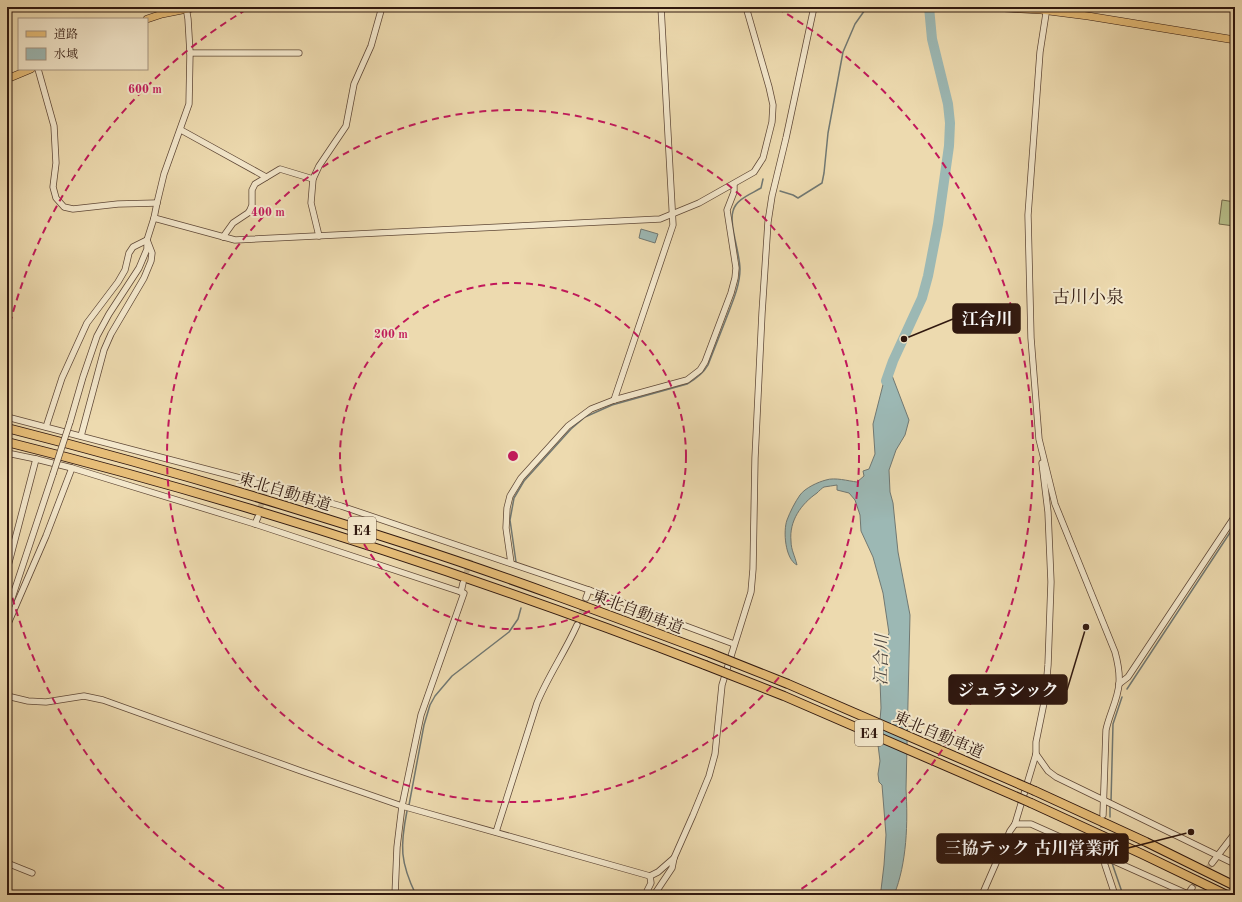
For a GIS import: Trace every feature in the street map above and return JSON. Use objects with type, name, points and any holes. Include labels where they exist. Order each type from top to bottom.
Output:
[{"type":"highway","name":"東北自動車道","points":[[7,428],[166,470],[407,544],[513,580],[710,653],[788,684],[1035,791],[1146,842],[1235,886]]},
{"type":"highway","name":"東北自動車道","points":[[7,442],[223,501],[403,556],[558,610],[784,696],[1031,803],[1227,895]]},
{"type":"main road","points":[[148,19],[186,8],[198,7]]},
{"type":"main road","points":[[986,7],[1045,9],[1235,40]]},
{"type":"main road","points":[[7,79],[29,70]]},
{"type":"street","points":[[319,236],[311,203],[313,180],[319,166],[346,126],[354,84],[371,46],[382,7]]},
{"type":"street","points":[[614,400],[671,232],[673,214],[662,7]]},
{"type":"street","points":[[154,218],[235,240],[660,219],[699,203],[734,184],[754,172],[763,158],[772,122],[773,105],[770,87],[746,7]]},
{"type":"street","points":[[654,895],[672,868],[674,858],[709,776],[715,754],[722,685],[750,592],[752,580],[755,458],[762,313],[769,215],[814,7]]},
{"type":"street","points":[[7,614],[97,336],[109,314],[139,268],[147,249],[147,240],[154,218],[164,174],[181,130],[189,104],[190,53],[186,8]]},
{"type":"street","points":[[982,895],[1014,824],[1036,754],[1036,742],[1048,665],[1051,582],[1048,512],[1039,439],[1031,338],[1028,215],[1040,52],[1045,9]]},
{"type":"street","points":[[190,53],[299,53]]},
{"type":"street","points":[[38,70],[54,126],[56,163],[53,188],[56,198],[64,207],[73,209],[118,204],[157,203]]},
{"type":"street","points":[[181,130],[266,176]]},
{"type":"street","points":[[223,236],[233,223],[248,213],[252,205],[252,190],[255,184],[266,176],[280,169],[313,180]]},
{"type":"street","points":[[511,564],[507,539],[506,518],[507,508],[514,488],[521,478],[568,426],[590,409],[614,400],[687,380],[700,370],[705,362],[731,293],[735,278],[735,264],[727,210],[734,192],[734,184]]},
{"type":"street","points":[[46,427],[62,378],[87,323],[118,282],[125,270],[129,254],[133,247],[147,240]]},
{"type":"street","points":[[81,436],[104,350],[111,334],[144,278],[151,261],[152,253],[147,240]]},
{"type":"street","points":[[7,417],[267,485],[341,506],[588,590],[734,644]]},
{"type":"street","points":[[1039,439],[1055,504],[1115,652],[1119,670],[1119,684],[1106,730],[1108,803],[1103,815]]},
{"type":"street","points":[[7,453],[72,468],[255,524],[461,592]]},
{"type":"street","points":[[7,570],[36,459]]},
{"type":"street","points":[[7,626],[46,536],[72,468]]},
{"type":"street","points":[[265,492],[267,485]]},
{"type":"street","points":[[1119,684],[1128,677],[1235,516]]},
{"type":"street","points":[[255,524],[258,517]]},
{"type":"street","points":[[471,557],[473,551]]},
{"type":"street","points":[[395,895],[397,847],[402,806],[420,715],[464,593],[461,592],[463,583]]},
{"type":"street","points":[[586,598],[588,590]]},
{"type":"street","points":[[496,832],[537,703],[544,687],[568,646],[577,625]]},
{"type":"street","points":[[7,696],[28,701],[46,702],[84,696],[103,700],[402,806],[650,876],[658,872],[674,858]]},
{"type":"street","points":[[1036,754],[1048,771],[1056,777],[1235,864]]},
{"type":"street","points":[[1014,824],[1031,824],[1103,855],[1189,895],[1192,888]]},
{"type":"street","points":[[1212,863],[1235,833]]},
{"type":"street","points":[[1102,845],[1105,864],[1115,895]]},
{"type":"street","points":[[7,863],[32,873]]},
{"type":"street","points":[[645,895],[651,883],[650,876]]},
{"type":"green space","points":[[1222,200],[1235,202],[1235,240],[1233,239],[1234,226],[1219,224]]},
{"type":"water","points":[[641,229],[658,234],[655,243],[639,238]]},
{"type":"water","points":[[888,365],[909,420],[905,435],[896,450],[889,470],[890,492],[893,503],[898,552],[910,615],[906,789],[907,815],[906,842],[902,870],[894,895],[878,895],[881,890],[886,835],[882,785],[879,782],[878,774],[880,761],[878,745],[881,708],[879,653],[881,644],[885,645],[889,633],[883,593],[873,557],[861,531],[860,515],[855,500],[849,493],[837,490],[837,485],[822,488],[806,502],[794,520],[791,534],[791,544],[797,565],[790,557],[786,544],[785,531],[791,510],[800,495],[805,490],[830,479],[857,482],[864,476],[863,471],[869,469],[875,454],[873,424]]},
{"type":"waterway","points":[[780,191],[798,198],[822,183],[828,133],[843,52],[855,24],[867,7]]},
{"type":"waterway","name":"江合川","points":[[886,381],[893,361],[922,298],[928,276],[938,224],[949,146],[950,123],[948,104],[932,39],[929,7]]},
{"type":"waterway","points":[[516,562],[510,520],[514,498],[524,481],[571,429],[585,417],[612,405],[687,384],[699,376],[708,365],[739,282],[740,262],[732,224],[733,211],[737,203],[761,188],[763,179]]},
{"type":"waterway","points":[[1127,689],[1235,525]]},
{"type":"waterway","points":[[409,805],[424,725],[430,705],[435,696],[452,676],[509,632],[518,619],[521,608]]},
{"type":"waterway","points":[[1111,802],[1113,724],[1122,697]]},
{"type":"waterway","points":[[1110,805],[1110,817]]},
{"type":"waterway","points":[[407,811],[403,834],[403,854],[407,873],[416,895]]},
{"type":"waterway","points":[[1110,844],[1111,857]]},
{"type":"waterway","points":[[1112,863],[1123,895]]},
{"type":"tunnel","points":[[258,515],[265,492]]},
{"type":"tunnel","points":[[464,581],[471,557]]},
{"type":"tunnel","points":[[579,621],[586,598]]},
{"type":"tunnel","points":[[1102,845],[1103,819]]},
{"type":"tunnel","points":[[1192,888],[1212,863]]},
{"type":"place","name":"江合川","points":[[904,339]]},
{"type":"place","name":"ジュラシック","points":[[1086,627]]},
{"type":"place","name":"三協テック 古川営業所","points":[[1191,832]]},
{"type":"district","name":"古川小泉","points":[[1088,297]]}]
